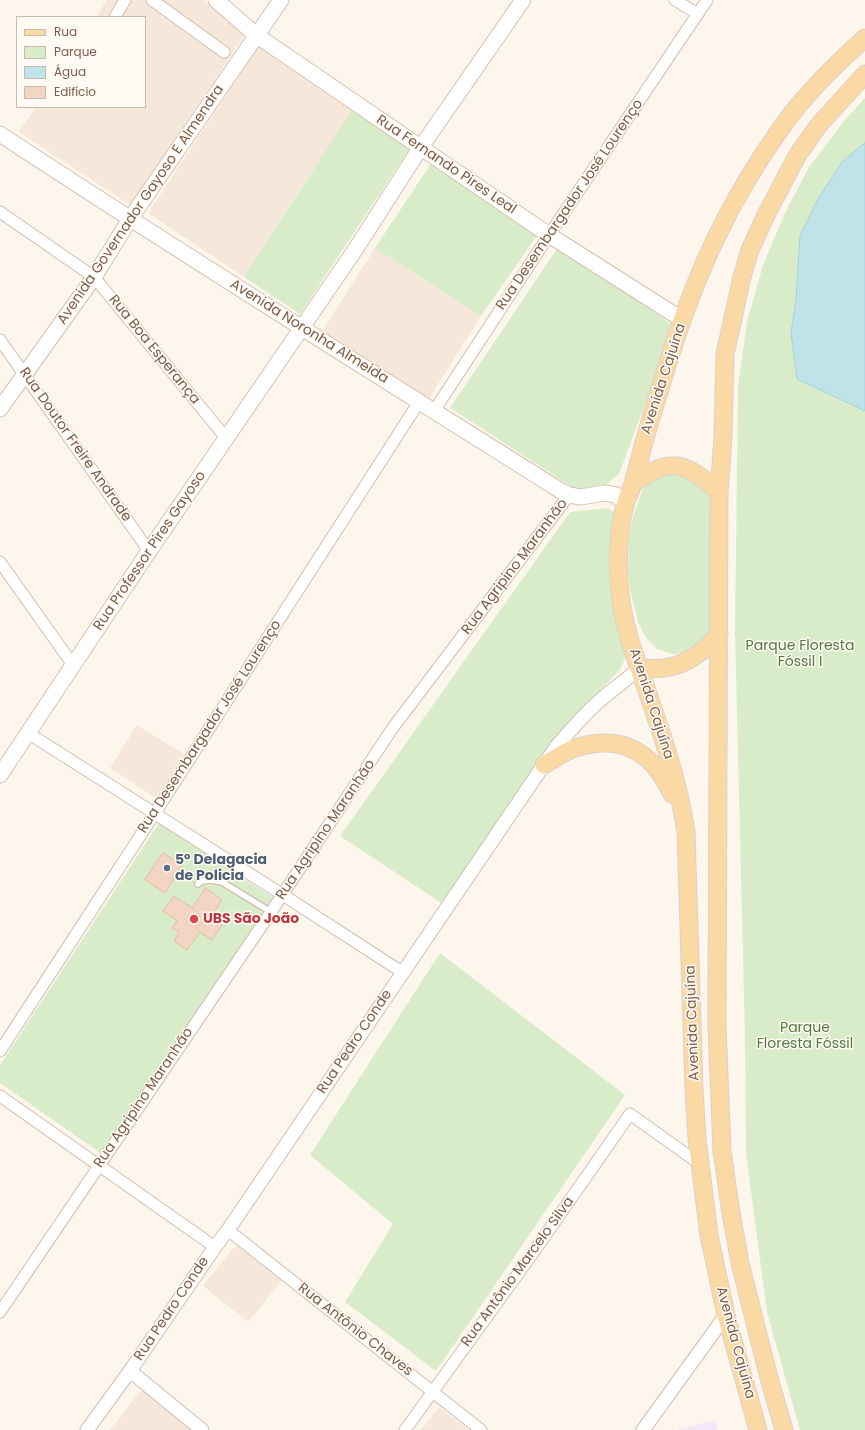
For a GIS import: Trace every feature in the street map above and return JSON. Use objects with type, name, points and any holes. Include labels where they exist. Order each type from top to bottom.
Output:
[{"type":"main road","name":"Rua Fernando Pires Leal","points":[[216,0],[256,35],[549,235],[683,320]]},
{"type":"main road","name":"Avenida Governador Gayoso E Almendra","points":[[0,409],[94,277],[130,219],[281,0]]},
{"type":"main road","name":"Rua Professor Pires Gayoso","points":[[0,773],[149,551],[302,328],[421,147],[523,0]]},
{"type":"main road","name":"Avenida Cajuína","points":[[758,1430],[726,1315],[709,1235],[700,1164],[694,1089],[690,925],[685,820],[673,775],[627,632],[620,593],[618,546],[625,504],[634,483],[642,447],[662,382],[697,282],[715,240],[756,167],[785,122],[808,94],[865,38]]},
{"type":"main road","name":"Avenida Cajuína","points":[[784,1430],[769,1378],[740,1263],[722,1151],[717,1026],[719,492],[723,438],[725,354],[740,285],[750,250],[767,213],[797,156],[818,126],[865,74]]},
{"type":"main road","name":"Avenida Noronha Almeida","points":[[0,134],[130,219],[569,495],[581,497],[604,493],[616,495],[625,504]]},
{"type":"main road","points":[[634,483],[648,472],[659,467],[676,466],[688,469],[702,476],[719,492]]},
{"type":"main road","points":[[639,668],[665,668],[687,661],[704,650],[719,634]]},
{"type":"main road","points":[[544,765],[569,751],[593,744],[612,743],[630,747],[650,760],[660,772],[685,820]]},
{"type":"street","points":[[116,16],[125,0]]},
{"type":"street","points":[[152,0],[224,52]]},
{"type":"street","points":[[675,0],[698,14]]},
{"type":"street","name":"Rua Desembargador José Lourenço","points":[[434,411],[549,235],[707,0]]},
{"type":"street","name":"Rua Boa Esperança","points":[[0,212],[94,277],[226,438]]},
{"type":"street","name":"Rua Doutor Freire Andrade","points":[[0,340],[149,551]]},
{"type":"street","name":"Rua Desembargador José Lourenço","points":[[0,1051],[419,402]]},
{"type":"street","name":"Rua Agripino Maranhão","points":[[0,1312],[283,895],[392,729],[569,495]]},
{"type":"street","points":[[0,562],[73,665]]},
{"type":"street","name":"Rua Pedro Conde","points":[[87,1430],[130,1371],[215,1246],[228,1230],[544,765],[570,730],[594,706],[639,668]]},
{"type":"street","points":[[28,733],[402,972]]},
{"type":"street","points":[[0,1096],[98,1166],[215,1246]]},
{"type":"street","name":"Rua Antônio Marcelo Silva","points":[[405,1430],[533,1253],[630,1114],[700,1164]]},
{"type":"street","name":"Rua Antônio Chaves","points":[[228,1230],[481,1430]]},
{"type":"street","points":[[643,1430],[726,1315]]},
{"type":"street","points":[[130,1371],[202,1430]]},
{"type":"lane","points":[[198,884],[202,881],[211,880],[222,882],[271,912]]},
{"type":"shaded area","points":[[107,0],[204,0],[244,36],[130,205],[19,132],[35,108],[146,108],[146,16],[97,16]]},
{"type":"shaded area","points":[[258,47],[352,110],[244,277],[148,213]]},
{"type":"shaded area","points":[[375,248],[481,316],[428,400],[322,331]]},
{"type":"shaded area","points":[[137,725],[184,754],[156,798],[110,768]]},
{"type":"shaded area","points":[[242,1246],[283,1279],[248,1322],[203,1286],[233,1248]]},
{"type":"shaded area","points":[[143,1388],[197,1430],[110,1430]]},
{"type":"shaded area","points":[[439,1407],[469,1430],[421,1430]]},
{"type":"shaded area","points":[[715,1420],[717,1430],[678,1430],[679,1429]]},
{"type":"green space","name":"Parque Floresta Fóssil I","points":[[865,98],[865,1430],[800,1430],[767,1312],[746,1153],[745,1036],[735,632],[738,387],[747,322],[763,265],[785,213],[809,167],[845,120]]},
{"type":"green space","points":[[352,110],[410,148],[300,314],[244,277]]},
{"type":"green space","points":[[432,162],[538,234],[481,316],[375,248]]},
{"type":"green space","points":[[559,246],[674,326],[619,474],[604,486],[580,492],[450,408]]},
{"type":"green space","points":[[681,473],[711,495],[711,634],[688,653],[672,654],[657,649],[646,638],[638,622],[630,588],[628,571],[629,537],[632,520],[643,488],[649,482],[664,474]]},
{"type":"green space","points":[[607,508],[614,512],[613,522],[629,651],[619,671],[568,723],[443,904],[340,836],[570,512]]},
{"type":"green space","points":[[159,823],[275,899],[102,1154],[0,1083],[0,1065]]},
{"type":"green space","points":[[440,953],[625,1095],[436,1371],[345,1302],[393,1224],[310,1155]]},
{"type":"water","points":[[865,143],[865,411],[797,379],[791,333],[796,299],[800,236],[818,199],[842,162]]},
{"type":"building","points":[[163,853],[182,865],[165,893],[145,880]]},
{"type":"building","name":"UBS São João","points":[[206,888],[222,900],[211,917],[222,925],[212,940],[200,932],[187,950],[174,941],[179,932],[172,928],[177,921],[163,911],[174,896],[192,908]]},
{"type":"place","name":"5° Delagacia de Policia","points":[[167,868]]},
{"type":"place","name":"UBS São João","points":[[194,919]]},
{"type":"park label","name":"Parque Floresta Fóssil","points":[[805,1036]]}]
